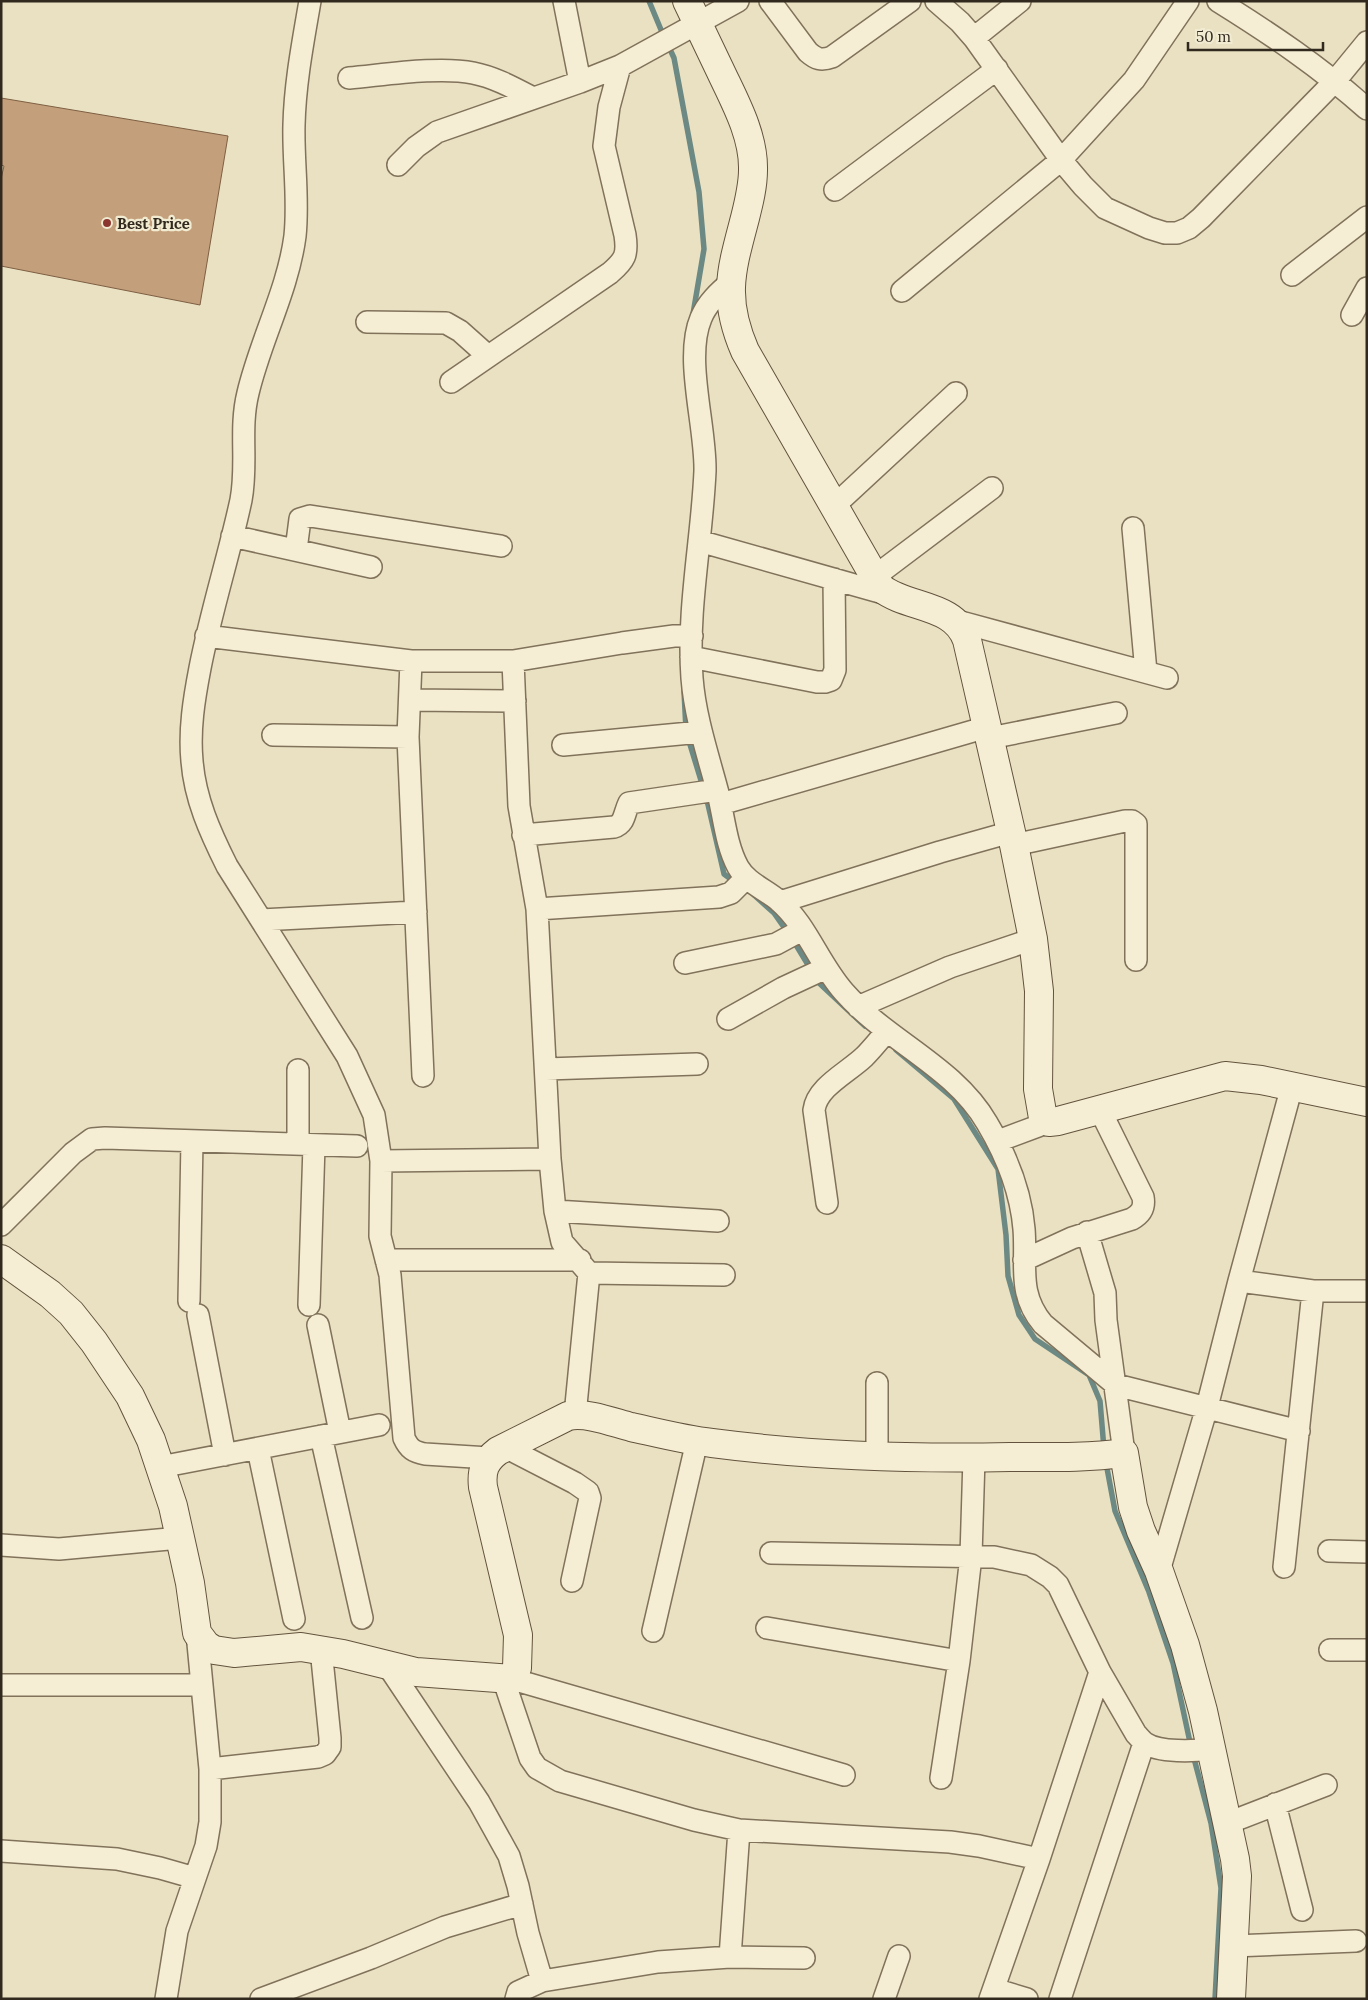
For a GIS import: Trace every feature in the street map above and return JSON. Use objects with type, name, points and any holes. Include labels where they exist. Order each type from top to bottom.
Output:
[{"type":"street","points":[[310,1],[300,52],[295,103],[295,237],[288,268],[248,392],[244,410],[244,484],[206,636],[191,730],[192,761],[201,806],[212,835],[241,890],[347,1056],[374,1115],[381,1161],[380,1236],[392,1288],[404,1438],[408,1448],[416,1453],[425,1454],[497,1453],[575,1482],[588,1492],[590,1498],[572,1581]]},
{"type":"street","points":[[564,1],[580,82]]},
{"type":"street","points":[[398,165],[437,132],[620,66],[659,44],[690,18],[738,1]]},
{"type":"street","points":[[770,1],[808,52],[815,59],[824,60],[832,58],[910,1]]},
{"type":"street","points":[[936,1],[954,16],[974,38],[1061,160],[1083,186],[1105,208],[1149,228],[1165,233],[1178,233],[1189,228],[1202,218],[1335,81],[1367,42]]},
{"type":"street","points":[[974,38],[1020,1]]},
{"type":"street","points":[[902,291],[1061,160],[1134,80],[1188,1]]},
{"type":"street","points":[[1218,1],[1274,36],[1335,81],[1367,109]]},
{"type":"street","points":[[690,18],[732,95],[744,122],[751,147],[754,168],[752,191],[731,282],[730,294],[735,329],[745,351],[882,586]]},
{"type":"street","points":[[451,382],[610,273],[626,257],[625,235],[604,146],[609,107],[620,66]]},
{"type":"street","points":[[835,190],[996,69]]},
{"type":"street","points":[[349,78],[439,71],[471,72],[498,81],[534,98]]},
{"type":"street","points":[[1292,275],[1367,217]]},
{"type":"street","points":[[731,282],[718,293],[700,319],[696,342],[695,362],[705,452],[699,541],[685,636],[692,657],[692,733],[741,883],[780,902],[794,935],[817,972],[842,991],[858,1007],[882,1038],[959,1088],[977,1108],[998,1142],[1018,1193],[1024,1228],[1024,1285],[1034,1314],[1043,1324],[1116,1385],[1299,1431]]},
{"type":"street","points":[[1352,315],[1367,288]]},
{"type":"street","points":[[367,322],[446,323],[460,331],[488,356]]},
{"type":"street","points":[[834,506],[956,393]]},
{"type":"street","points":[[882,586],[992,488]]},
{"type":"street","points":[[296,550],[300,519],[310,516],[501,546]]},
{"type":"street","points":[[1133,528],[1146,672]]},
{"type":"street","points":[[232,536],[371,567]]},
{"type":"street","points":[[699,541],[834,579],[882,586],[957,621],[1167,678]]},
{"type":"street","points":[[692,657],[817,682],[831,680],[835,670],[834,579]]},
{"type":"street","points":[[957,621],[964,630],[968,640],[1013,839],[1033,939],[1038,991],[1040,1108],[1043,1118],[1049,1122]]},
{"type":"street","points":[[206,636],[412,661],[513,661],[622,642],[685,636]]},
{"type":"street","points":[[412,661],[408,737],[423,1076]]},
{"type":"street","points":[[513,661],[519,806],[537,909],[550,1159],[555,1211],[562,1242],[584,1267],[575,1415]]},
{"type":"street","points":[[410,700],[515,701]]},
{"type":"street","points":[[523,835],[614,827],[622,822],[629,803],[712,794],[988,733],[1116,713]]},
{"type":"street","points":[[563,745],[692,733]]},
{"type":"street","points":[[273,735],[408,737]]},
{"type":"street","points":[[780,902],[940,852],[1132,821],[1136,824],[1136,960]]},
{"type":"street","points":[[537,909],[719,896],[731,893],[741,883]]},
{"type":"street","points":[[261,920],[416,912]]},
{"type":"street","points":[[685,963],[776,944],[794,935]]},
{"type":"street","points":[[858,1007],[950,967],[1033,939]]},
{"type":"street","points":[[728,1019],[817,972]]},
{"type":"street","points":[[827,1203],[814,1110],[815,1103],[822,1092],[882,1038]]},
{"type":"street","points":[[546,1069],[697,1064]]},
{"type":"street","points":[[298,1070],[306,1145],[309,1305]]},
{"type":"street","points":[[998,1142],[1049,1122],[1225,1076],[1241,1076],[1367,1102]]},
{"type":"street","points":[[1158,1571],[1208,1407],[1239,1281],[1292,1086]]},
{"type":"street","points":[[1024,1260],[1087,1232],[1138,1216],[1144,1204],[1143,1197],[1100,1110]]},
{"type":"street","points":[[1,1225],[73,1153],[92,1139],[357,1146]]},
{"type":"street","points":[[192,1141],[193,1308],[225,1455]]},
{"type":"street","points":[[381,1161],[550,1159]]},
{"type":"street","points":[[555,1211],[718,1221]]},
{"type":"street","points":[[1087,1232],[1103,1282],[1107,1327],[1116,1385],[1112,1454],[1185,1645],[1203,1711],[1199,1750],[1228,1823],[1237,1876],[1231,1999]]},
{"type":"street","points":[[1,1259],[50,1294],[71,1313],[94,1342],[130,1396],[150,1440],[173,1506],[190,1583],[197,1633],[210,1768],[210,1822],[206,1846],[177,1931],[166,1999]]},
{"type":"street","points":[[386,1260],[584,1267],[724,1275]]},
{"type":"street","points":[[1239,1281],[1313,1291],[1367,1291]]},
{"type":"street","points":[[1284,1567],[1313,1291]]},
{"type":"street","points":[[318,1325],[331,1434],[362,1618]]},
{"type":"street","points":[[877,1383],[877,1457]]},
{"type":"street","points":[[508,1678],[517,1668],[518,1635],[483,1487],[483,1469],[497,1453],[557,1421],[575,1415],[697,1441],[772,1451],[877,1457],[974,1458],[1112,1454]]},
{"type":"street","points":[[160,1468],[379,1425]]},
{"type":"street","points":[[653,1631],[697,1441]]},
{"type":"street","points":[[258,1449],[294,1619]]},
{"type":"street","points":[[941,1778],[959,1661],[971,1556],[974,1458]]},
{"type":"street","points":[[1,1545],[53,1549],[180,1538]]},
{"type":"street","points":[[1329,1551],[1367,1552]]},
{"type":"street","points":[[771,1553],[971,1556],[1016,1560],[1031,1565],[1050,1577],[1058,1585],[1100,1672],[1136,1734],[1144,1743],[1159,1748],[1199,1750]]},
{"type":"street","points":[[767,1628],[959,1661]]},
{"type":"street","points":[[197,1633],[206,1645],[214,1650],[234,1653],[301,1647],[321,1649],[416,1672],[508,1678],[844,1775]]},
{"type":"street","points":[[210,1768],[318,1757],[326,1754],[330,1747],[330,1738],[321,1649]]},
{"type":"street","points":[[1330,1650],[1367,1650]]},
{"type":"street","points":[[388,1666],[479,1802],[509,1856],[542,1981]]},
{"type":"street","points":[[1026,1999],[992,1994],[1100,1672]]},
{"type":"street","points":[[508,1678],[530,1758],[536,1768],[560,1782],[720,1827],[739,1830],[950,1842],[1038,1859]]},
{"type":"street","points":[[1,1685],[202,1685]]},
{"type":"street","points":[[1060,1999],[1144,1743]]},
{"type":"street","points":[[1228,1823],[1326,1785]]},
{"type":"street","points":[[1275,1804],[1302,1910]]},
{"type":"street","points":[[730,1957],[739,1830]]},
{"type":"street","points":[[1,1851],[117,1859],[195,1878]]},
{"type":"street","points":[[260,1999],[454,1925],[522,1904]]},
{"type":"street","points":[[1234,1946],[1356,1941]]},
{"type":"street","points":[[884,1999],[899,1956]]},
{"type":"street","points":[[516,1999],[518,1992],[523,1988],[542,1981],[658,1962],[730,1957],[804,1958]]},
{"type":"building","name":"Best Price","points":[[1,98],[228,136],[200,305],[1,266],[1,179],[4,166],[1,165]]},
{"type":"waterway","points":[[649,1],[664,37]]},
{"type":"waterway","points":[[668,45],[674,58],[699,192],[704,249],[693,314]]},
{"type":"waterway","points":[[684,691],[686,730]]},
{"type":"waterway","points":[[688,738],[703,787]]},
{"type":"waterway","points":[[706,796],[724,874],[736,883]]},
{"type":"waterway","points":[[754,895],[774,913],[788,933]]},
{"type":"waterway","points":[[793,940],[819,983],[865,1026]]},
{"type":"waterway","points":[[896,1050],[954,1099],[998,1169],[1006,1235],[1008,1276],[1019,1315],[1035,1339],[1089,1375],[1100,1401],[1104,1449]]},
{"type":"waterway","points":[[1106,1463],[1115,1511],[1149,1592],[1173,1663],[1191,1747],[1211,1823],[1221,1888],[1215,1999]]},
{"type":"place","name":"Best Price","points":[[107,223]]}]
